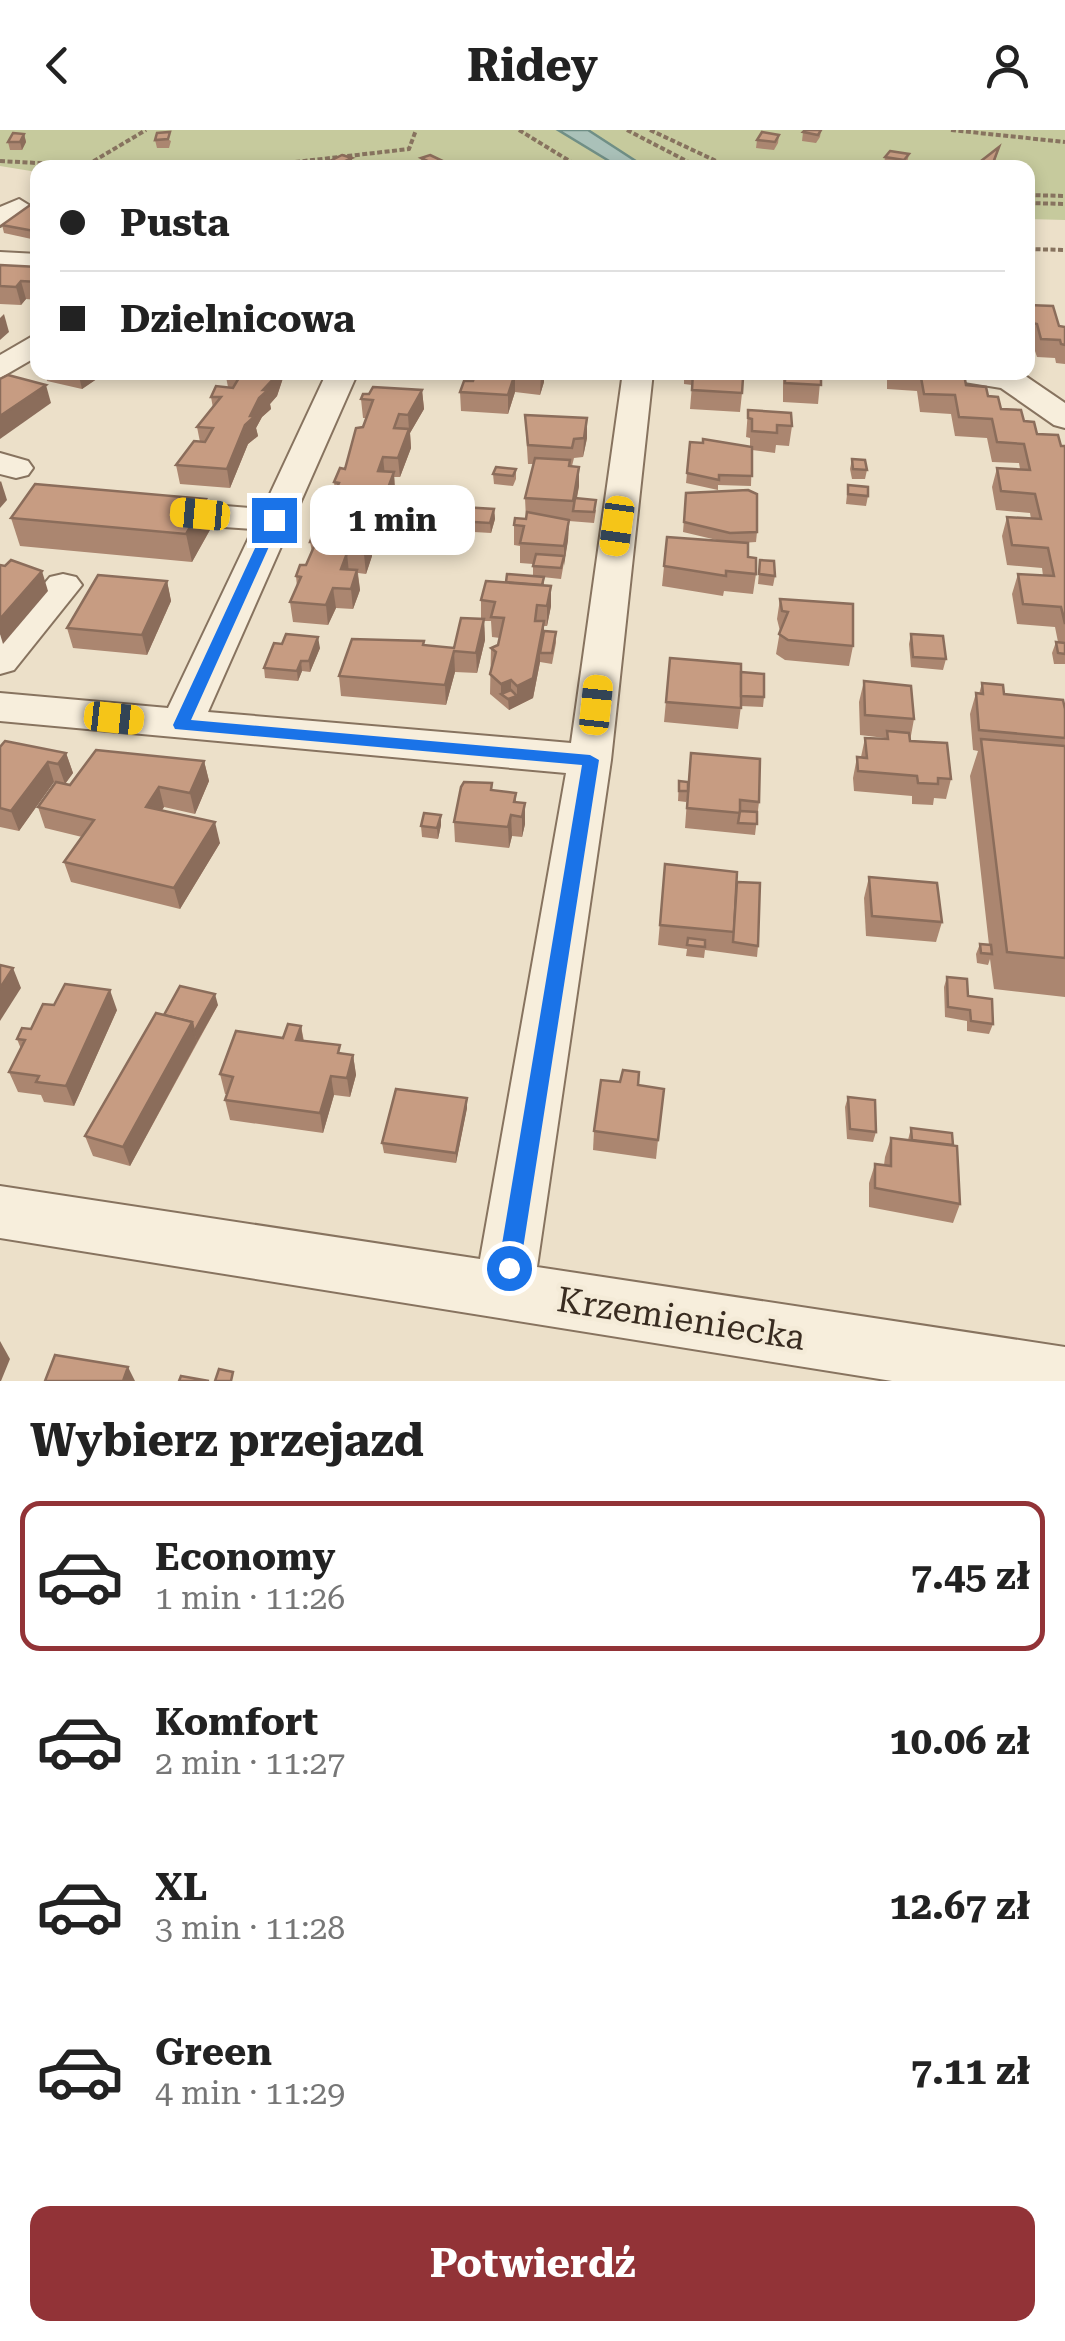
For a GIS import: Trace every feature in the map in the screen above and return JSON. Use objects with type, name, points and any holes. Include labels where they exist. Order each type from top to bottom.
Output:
[{"type":"street","points":[[0,260],[30,262]]},
{"type":"street","points":[[0,369],[30,348]]},
{"type":"street","points":[[181,725],[339,380]]},
{"type":"street","points":[[504,1291],[590,760],[637,380]]},
{"type":"street","points":[[1010,380],[1065,418]]},
{"type":"street","points":[[130,520],[152,510],[274,520]]},
{"type":"street","points":[[0,661],[62,585]]},
{"type":"street","points":[[0,706],[590,760]]},
{"type":"street","name":"Krzemieniecka","points":[[0,1212],[1065,1378]]},
{"type":"path","points":[[95,160],[146,130]]},
{"type":"path","points":[[298,160],[409,150],[416,130]]},
{"type":"path","points":[[519,130],[568,160]]},
{"type":"path","points":[[627,130],[685,160]]},
{"type":"path","points":[[650,130],[714,160]]},
{"type":"path","points":[[951,130],[1065,142]]},
{"type":"path","points":[[0,161],[30,163]]},
{"type":"path","points":[[1035,195],[1065,196]]},
{"type":"path","points":[[1035,203],[1065,204]]},
{"type":"path","points":[[1035,249],[1065,250]]},
{"type":"green space","points":[[0,130],[558,130],[607,160],[30,160],[30,171],[0,166]]},
{"type":"green space","points":[[588,130],[1065,130],[1065,220],[1035,219],[1035,160],[634,160]]},
{"type":"water","points":[[558,130],[588,130],[634,160],[607,160]]},
{"type":"building","points":[[170,132],[168,139],[155,140],[157,133]]},
{"type":"building","points":[[762,132],[779,135],[775,142],[757,140]]},
{"type":"building","points":[[13,133],[24,134],[20,142],[8,142]]},
{"type":"building","points":[[999,147],[994,160],[982,160]]},
{"type":"building","points":[[890,151],[909,154],[904,160],[885,157]]},
{"type":"building","points":[[30,205],[30,230],[2,225]]},
{"type":"building","points":[[0,265],[30,267],[30,282],[21,281],[16,287],[0,286]]},
{"type":"building","points":[[1035,305],[1053,306],[1059,326],[1065,327],[1065,345],[1060,340],[1041,339]]},
{"type":"building","points":[[8,375],[46,385],[0,416],[0,379]]},
{"type":"building","points":[[238,380],[272,380],[250,416],[255,416],[245,425],[227,469],[176,465],[194,441],[205,442],[213,428],[197,427],[221,397],[211,397],[216,386],[233,388]]},
{"type":"building","points":[[513,380],[508,395],[460,392],[464,381]]},
{"type":"building","points":[[693,380],[743,380],[742,393],[692,390]]},
{"type":"building","points":[[785,380],[821,380],[821,385]]},
{"type":"building","points":[[921,380],[965,380],[966,385],[986,387],[988,396],[998,397],[1001,409],[1021,410],[1024,421],[1034,422],[1037,434],[1058,435],[1061,446],[1065,446],[1065,624],[1061,607],[1023,604],[1018,574],[1054,576],[1048,548],[1012,545],[1007,517],[1041,519],[1035,494],[1001,491],[997,468],[1030,470],[1024,444],[997,442],[992,419],[959,417],[955,395],[924,394]]},
{"type":"building","points":[[373,387],[422,390],[408,415],[399,414],[394,428],[409,429],[398,458],[383,457],[378,471],[394,472],[388,488],[372,487],[366,502],[382,503],[376,520],[359,518],[353,534],[371,536],[364,554],[347,553],[341,569],[357,570],[351,589],[333,588],[326,605],[290,602],[301,577],[296,576],[300,565],[306,565],[316,542],[310,542],[314,531],[319,532],[328,509],[323,508],[327,499],[332,499],[339,483],[334,482],[340,468],[345,469],[356,428],[363,427],[373,400],[361,399]]},
{"type":"building","points":[[748,410],[791,413],[792,426],[777,425],[777,433],[752,431]]},
{"type":"building","points":[[525,415],[587,418],[584,438],[574,439],[572,448],[528,445]]},
{"type":"building","points":[[703,439],[752,447],[752,476],[719,475],[719,480],[687,473],[690,442],[703,443]]},
{"type":"building","points":[[535,458],[570,460],[569,466],[579,467],[573,501],[525,498]]},
{"type":"building","points":[[852,459],[865,460],[867,470],[853,469]]},
{"type":"building","points":[[496,467],[516,469],[513,476],[493,474]]},
{"type":"building","points":[[35,484],[206,499],[186,534],[11,518]]},
{"type":"building","points":[[848,485],[868,487],[868,496],[848,494]]},
{"type":"building","points":[[748,490],[757,494],[757,532],[730,533],[684,522],[686,493]]},
{"type":"building","points":[[575,498],[596,500],[594,512],[573,511]]},
{"type":"building","points":[[462,507],[494,509],[490,523],[457,521]]},
{"type":"building","points":[[527,512],[569,520],[564,546],[520,543],[524,526],[514,525],[515,518],[526,519]]},
{"type":"building","points":[[667,537],[748,543],[748,557],[756,558],[756,574],[726,571],[726,576],[664,566]]},
{"type":"building","points":[[536,554],[564,556],[561,568],[533,566]]},
{"type":"building","points":[[11,560],[42,571],[0,619],[0,565]]},
{"type":"building","points":[[760,560],[774,561],[775,576],[759,574]]},
{"type":"building","points":[[507,574],[544,577],[542,585],[506,582]]},
{"type":"building","points":[[98,575],[167,581],[142,635],[67,628]]},
{"type":"building","points":[[486,581],[551,586],[547,606],[537,605],[535,621],[544,621],[533,678],[517,686],[511,680],[501,684],[490,674],[496,652],[491,648],[498,645],[504,618],[491,617],[495,602],[481,600]]},
{"type":"building","points":[[780,599],[853,604],[853,646],[788,640],[779,634],[788,612],[782,611]]},
{"type":"building","points":[[461,618],[484,619],[476,653],[454,651],[445,685],[339,676],[352,639],[424,641],[423,645],[454,648]]},
{"type":"building","points":[[544,631],[556,632],[552,653],[540,653]]},
{"type":"building","points":[[286,634],[318,637],[309,661],[301,661],[297,671],[264,668],[274,643],[282,644]]},
{"type":"building","points":[[911,634],[943,636],[946,659],[913,657]]},
{"type":"building","points":[[1056,642],[1065,643],[1065,654],[1058,653]]},
{"type":"building","points":[[670,658],[741,664],[741,708],[666,702]]},
{"type":"building","points":[[741,672],[764,674],[764,697],[741,696]]},
{"type":"building","points":[[864,681],[911,686],[914,719],[865,715]]},
{"type":"building","points":[[982,683],[1003,685],[1004,694],[1063,700],[1065,738],[979,730],[976,693],[983,694]]},
{"type":"building","points":[[511,690],[517,696],[508,699],[501,694]]},
{"type":"building","points":[[887,731],[909,733],[910,741],[947,743],[951,779],[938,778],[938,784],[918,783],[917,776],[858,771],[857,757],[867,758],[865,738],[888,739]]},
{"type":"building","points":[[981,739],[1065,746],[1065,958],[1007,952]]},
{"type":"building","points":[[5,741],[66,753],[58,764],[48,762],[11,811],[0,808],[0,747]]},
{"type":"building","points":[[96,750],[204,761],[190,793],[159,787],[146,807],[215,822],[174,888],[64,862],[94,820],[38,807],[56,782],[70,785]]},
{"type":"building","points":[[691,753],[760,759],[759,802],[740,800],[740,813],[687,808]]},
{"type":"building","points":[[679,781],[688,782],[688,791],[679,791]]},
{"type":"building","points":[[464,782],[492,783],[491,790],[516,793],[514,802],[525,803],[522,817],[511,815],[508,827],[454,822]]},
{"type":"building","points":[[740,811],[757,812],[757,824],[738,823]]},
{"type":"building","points":[[424,813],[441,815],[437,828],[421,826]]},
{"type":"building","points":[[665,864],[737,872],[734,932],[660,925]]},
{"type":"building","points":[[869,877],[937,883],[942,922],[872,916]]},
{"type":"building","points":[[737,882],[760,883],[758,946],[733,942]]},
{"type":"building","points":[[688,938],[705,940],[705,947],[687,945]]},
{"type":"building","points":[[980,944],[991,945],[992,954],[981,953]]},
{"type":"building","points":[[0,965],[13,968],[0,988]]},
{"type":"building","points":[[947,977],[967,979],[968,996],[992,999],[993,1024],[971,1021],[970,1010],[948,1007]]},
{"type":"building","points":[[65,984],[110,990],[66,1086],[36,1082],[39,1076],[9,1072],[25,1040],[17,1039],[22,1028],[31,1029],[43,1004],[54,1005]]},
{"type":"building","points":[[180,986],[215,994],[194,1032],[192,1022],[164,1015]]},
{"type":"building","points":[[156,1013],[192,1022],[123,1147],[85,1136]]},
{"type":"building","points":[[288,1024],[301,1026],[296,1040],[340,1045],[338,1053],[353,1055],[347,1078],[331,1076],[320,1113],[225,1100],[233,1077],[220,1074],[236,1031],[283,1038]]},
{"type":"building","points":[[623,1070],[639,1072],[638,1085],[664,1089],[658,1140],[594,1131],[601,1080],[620,1082]]},
{"type":"building","points":[[396,1089],[467,1098],[456,1153],[382,1143]]},
{"type":"building","points":[[848,1097],[875,1100],[876,1132],[850,1129]]},
{"type":"building","points":[[911,1128],[952,1133],[953,1145],[912,1140]]},
{"type":"building","points":[[891,1138],[957,1146],[960,1204],[875,1188],[875,1164],[891,1166]]},
{"type":"building","points":[[55,1355],[128,1367],[123,1381],[45,1381]]},
{"type":"building","points":[[219,1369],[233,1372],[231,1381],[215,1381]]},
{"type":"building","points":[[181,1376],[209,1381],[179,1381]]},
{"type":"route","points":[[274,520],[181,725],[590,760],[509,1268]]}]
